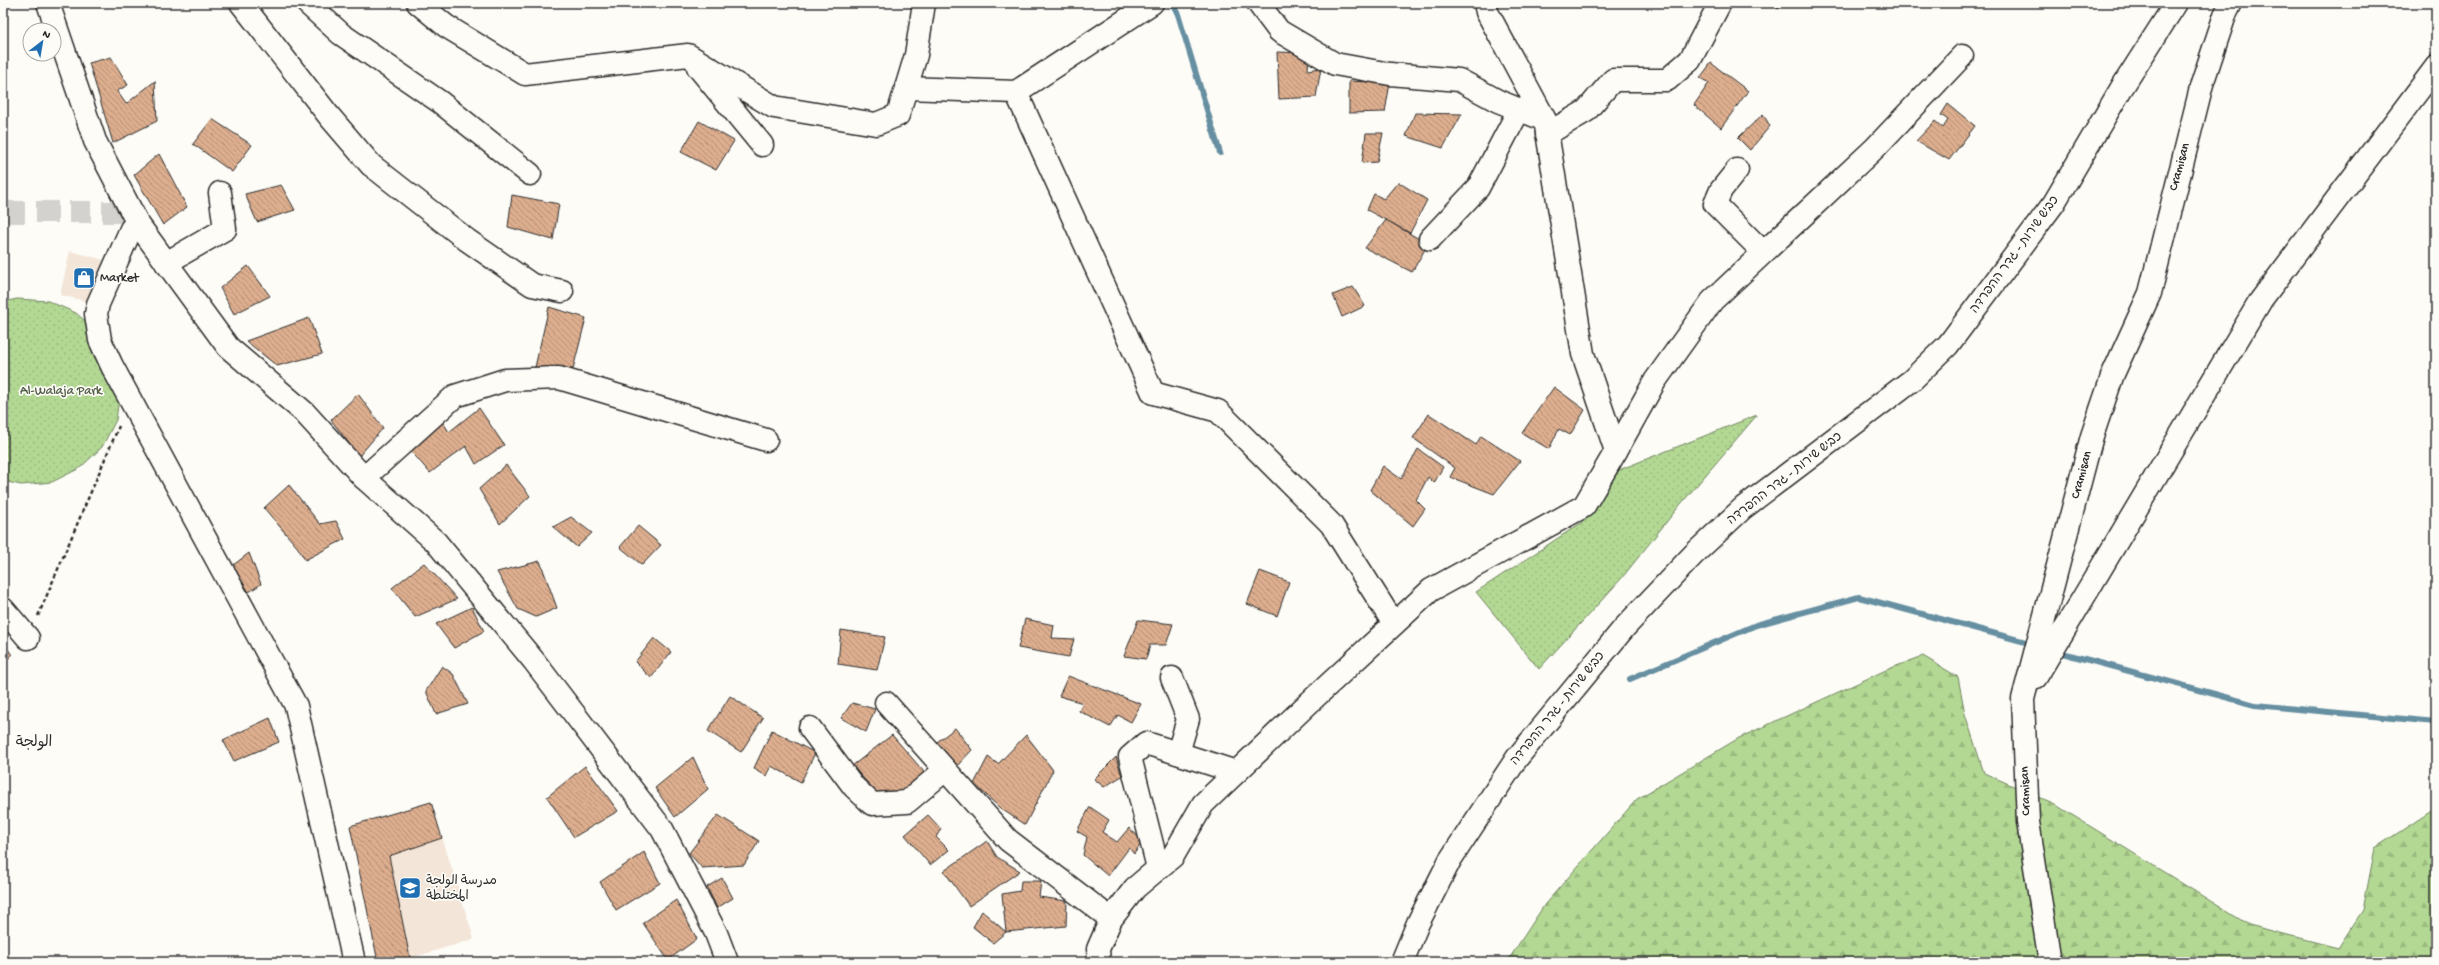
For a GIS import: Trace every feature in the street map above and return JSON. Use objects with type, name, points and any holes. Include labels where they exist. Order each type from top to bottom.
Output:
[{"type":"street","points":[[48,3],[95,141],[138,224],[228,347],[304,412],[364,478],[436,542],[596,739],[662,829],[716,933],[727,962]]},
{"type":"street","points":[[241,3],[328,116],[371,166],[467,240],[532,285],[562,291]]},
{"type":"street","points":[[307,3],[341,34],[440,102],[530,174]]},
{"type":"street","points":[[418,3],[446,26],[526,74],[688,55],[774,107],[876,124],[898,115],[916,55],[924,3]]},
{"type":"street","points":[[906,88],[1016,92],[1152,3]]},
{"type":"street","points":[[1258,3],[1279,30],[1335,64],[1390,74],[1459,80],[1498,102],[1519,110],[1546,127]]},
{"type":"street","points":[[1485,3],[1487,12],[1546,127],[1583,354],[1616,451]]},
{"type":"street","points":[[1546,127],[1586,111],[1613,80],[1667,80],[1690,60],[1720,3]]},
{"type":"street","name":"כביש שירות - גדר ההפרדה","points":[[1402,962],[1418,923],[1450,860],[1517,758],[1624,628],[1694,554],[1743,508],[1912,380],[1948,345],[2054,203],[2121,89],[2176,3]]},
{"type":"street","name":"Cramisan","points":[[2050,962],[2028,822],[2023,699],[2092,436],[2113,374],[2150,293],[2202,84],[2225,16],[2231,3]]},
{"type":"street","points":[[688,55],[762,145]]},
{"type":"street","points":[[1099,962],[1098,949],[1111,919],[1135,888],[1173,856],[1204,804],[1236,772],[1431,590],[1584,506],[1655,381],[1712,301],[1875,148],[1962,56]]},
{"type":"street","points":[[2023,699],[2261,300],[2436,67]]},
{"type":"street","points":[[1016,92],[1153,393],[1218,411],[1331,524],[1394,624]]},
{"type":"street","points":[[1430,239],[1478,188],[1519,110]]},
{"type":"street","points":[[1737,170],[1721,190],[1715,204],[1763,252]]},
{"type":"street","points":[[166,263],[226,229],[220,193]]},
{"type":"street","points":[[138,224],[132,229],[98,304],[96,314],[100,340],[134,410],[296,706],[354,962]]},
{"type":"street","points":[[364,478],[455,396],[505,380],[559,378],[766,440]]},
{"type":"street","points":[[3,609],[28,638]]},
{"type":"street","points":[[1172,678],[1188,719],[1178,753]]},
{"type":"street","points":[[886,703],[1008,840],[1111,919]]},
{"type":"street","points":[[810,728],[854,787],[872,804],[907,802],[945,770]]},
{"type":"street","points":[[1158,868],[1130,757],[1146,743],[1236,772]]},
{"type":"path","points":[[28,638],[130,400]]},
{"type":"shaded area","name":"Market","points":[[70,251],[108,261],[98,304],[60,295]]},
{"type":"shaded area","name":"مدرسة الولجة المختلطة","points":[[431,802],[474,939],[398,962],[378,962],[350,826]]},
{"type":"green space","name":"Al-Walaja Park","points":[[17,299],[48,301],[76,313],[99,333],[120,390],[116,420],[102,447],[80,468],[52,482],[21,485],[3,481],[3,302]]},
{"type":"green space","points":[[1757,415],[1680,505],[1621,579],[1539,669],[1476,592],[1587,519],[1619,470]]},
{"type":"green space","points":[[1923,656],[1958,677],[1965,714],[1984,773],[2056,805],[2249,925],[2338,948],[2363,910],[2375,848],[2436,808],[2436,962],[1507,962],[1545,904],[1637,799],[1739,738],[1886,670]]},
{"type":"building","points":[[1770,3],[1782,3],[1778,9]]},
{"type":"building","points":[[1277,52],[1309,53],[1308,70],[1321,68],[1316,97],[1279,99]]},
{"type":"building","points":[[111,57],[128,85],[117,91],[126,104],[155,81],[157,121],[113,143],[89,63]]},
{"type":"building","points":[[1711,63],[1748,91],[1721,128],[1694,105],[1709,83],[1700,78]]},
{"type":"building","points":[[1349,81],[1390,83],[1385,112],[1349,113]]},
{"type":"building","points":[[1948,104],[1975,126],[1949,160],[1916,141],[1935,121],[1943,128],[1948,120],[1941,115]]},
{"type":"building","points":[[1415,113],[1462,114],[1443,148],[1406,136]]},
{"type":"building","points":[[1763,114],[1770,126],[1750,150],[1738,138]]},
{"type":"building","points":[[212,119],[252,145],[232,172],[193,144]]},
{"type":"building","points":[[699,121],[734,141],[716,170],[681,152]]},
{"type":"building","points":[[1366,133],[1383,133],[1377,162],[1362,163]]},
{"type":"building","points":[[159,154],[187,207],[163,225],[134,175]]},
{"type":"building","points":[[1398,182],[1427,200],[1410,233],[1367,210],[1374,194],[1384,199]]},
{"type":"building","points":[[281,185],[295,210],[257,222],[245,194]]},
{"type":"building","points":[[512,195],[559,204],[553,240],[508,227]]},
{"type":"building","points":[[1386,220],[1428,244],[1412,272],[1365,248]]},
{"type":"building","points":[[248,266],[270,296],[234,314],[220,288]]},
{"type":"building","points":[[1353,287],[1365,306],[1342,317],[1333,295]]},
{"type":"building","points":[[549,307],[586,318],[573,369],[535,367]]},
{"type":"building","points":[[309,318],[322,354],[277,366],[246,341]]},
{"type":"building","points":[[1554,387],[1585,410],[1570,435],[1559,429],[1549,449],[1522,433]]},
{"type":"building","points":[[358,394],[383,428],[359,456],[331,420]]},
{"type":"building","points":[[479,408],[504,445],[476,464],[466,446],[430,473],[409,449],[441,419],[449,432]]},
{"type":"building","points":[[1429,414],[1476,445],[1481,436],[1520,461],[1494,494],[1450,477],[1455,468],[1413,438]]},
{"type":"building","points":[[1418,449],[1443,467],[1434,483],[1428,477],[1416,500],[1425,509],[1413,526],[1370,490],[1383,466],[1401,479]]},
{"type":"building","points":[[506,465],[530,496],[500,524],[479,489]]},
{"type":"building","points":[[289,485],[320,524],[336,521],[345,539],[305,560],[298,548],[264,508]]},
{"type":"building","points":[[571,517],[592,533],[577,547],[553,527]]},
{"type":"building","points":[[638,526],[661,545],[642,565],[620,547]]},
{"type":"building","points":[[249,553],[261,584],[249,592],[232,566]]},
{"type":"building","points":[[540,561],[557,608],[536,617],[518,609],[497,572]]},
{"type":"building","points":[[424,563],[457,599],[415,617],[392,588]]},
{"type":"building","points":[[1260,571],[1289,582],[1277,616],[1247,604]]},
{"type":"building","points":[[472,607],[484,631],[454,648],[436,624]]},
{"type":"building","points":[[1025,619],[1054,625],[1052,638],[1074,639],[1069,657],[1018,648]]},
{"type":"building","points":[[1138,620],[1173,624],[1166,645],[1150,645],[1146,659],[1124,656]]},
{"type":"building","points":[[841,630],[885,637],[877,670],[838,664]]},
{"type":"building","points":[[654,638],[671,652],[651,678],[635,662]]},
{"type":"building","points":[[3,642],[12,655],[3,663]]},
{"type":"building","points":[[442,666],[453,674],[468,704],[436,714],[426,691]]},
{"type":"building","points":[[1068,676],[1141,704],[1131,722],[1118,715],[1110,727],[1079,711],[1083,703],[1059,696]]},
{"type":"building","points":[[730,696],[763,718],[741,752],[708,731]]},
{"type":"building","points":[[852,703],[875,709],[866,732],[841,718]]},
{"type":"building","points":[[270,718],[279,742],[234,761],[223,740]]},
{"type":"building","points":[[955,728],[972,750],[957,766],[937,742]]},
{"type":"building","points":[[772,730],[815,753],[801,782],[771,766],[766,776],[754,768]]},
{"type":"building","points":[[892,735],[925,773],[902,794],[879,795],[852,766]]},
{"type":"building","points":[[1026,735],[1053,770],[1025,825],[1000,808],[974,784],[988,757],[998,764]]},
{"type":"building","points":[[693,757],[708,789],[675,817],[655,788]]},
{"type":"building","points":[[1116,757],[1122,776],[1104,787],[1094,779]]},
{"type":"building","points":[[585,766],[618,811],[574,837],[547,797]]},
{"type":"building","points":[[431,802],[442,838],[389,856],[410,958],[398,962],[378,962],[350,826]]},
{"type":"building","points":[[1090,807],[1109,820],[1102,832],[1117,842],[1129,828],[1143,841],[1134,854],[1129,848],[1108,876],[1083,855],[1087,837],[1077,831]]},
{"type":"building","points":[[718,815],[759,841],[744,865],[702,868],[689,853]]},
{"type":"building","points":[[928,815],[941,829],[936,837],[949,850],[930,865],[905,835]]},
{"type":"building","points":[[987,841],[997,857],[1020,871],[969,906],[944,871]]},
{"type":"building","points":[[644,852],[660,883],[616,910],[600,882]]},
{"type":"building","points":[[722,878],[733,898],[717,908],[707,887]]},
{"type":"building","points":[[1021,881],[1041,881],[1039,897],[1067,901],[1066,926],[1006,932],[1002,894],[1020,891]]},
{"type":"building","points":[[676,900],[697,939],[668,960],[643,923]]},
{"type":"building","points":[[982,911],[1006,932],[993,943],[973,927]]},
{"type":"waterway","points":[[1171,3],[1177,11],[1220,153]]},
{"type":"waterway","points":[[1630,679],[1756,625],[1859,597],[2033,644]]},
{"type":"waterway","points":[[2055,651],[2255,705],[2436,722]]},
{"type":"tunnel","points":[[3,212],[132,212]]},
{"type":"place","name":"Market","points":[[84,278]]},
{"type":"place","name":"مدرسة الولجة المختلطة","points":[[410,888]]},
{"type":"district","name":"الولجة","points":[[34,743]]}]
